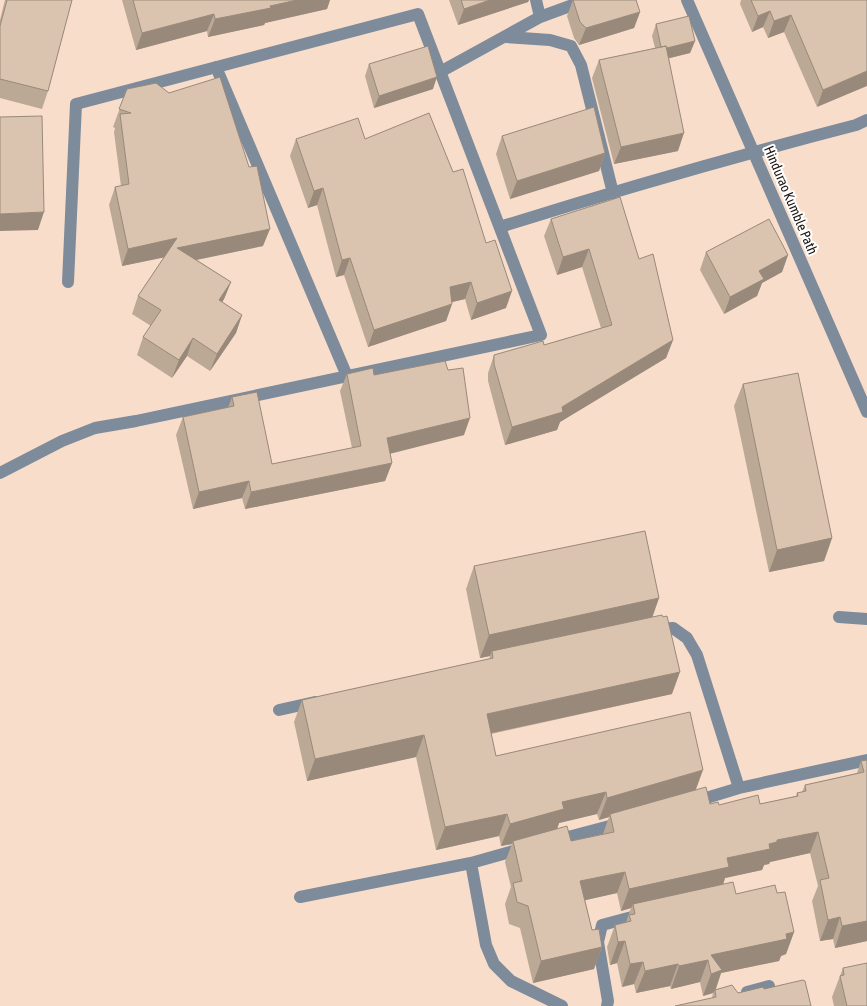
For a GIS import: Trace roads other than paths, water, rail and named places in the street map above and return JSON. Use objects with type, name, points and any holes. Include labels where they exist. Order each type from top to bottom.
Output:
[{"type":"street","points":[[536,0],[540,17]]},
{"type":"street","points":[[440,72],[540,17],[586,0]]},
{"type":"street","name":"Hindurao Kumble Path","points":[[687,0],[867,412]]},
{"type":"street","points":[[0,473],[62,441],[95,428],[136,421],[541,335],[418,14],[76,104],[68,282]]},
{"type":"street","points":[[506,36],[550,40],[571,46],[581,66],[613,193]]},
{"type":"street","points":[[216,67],[347,376]]},
{"type":"street","points":[[500,228],[754,151],[856,125],[867,120]]},
{"type":"street","points":[[839,617],[867,618]]},
{"type":"street","points":[[642,632],[673,628],[687,638],[697,655],[740,788]]},
{"type":"street","points":[[279,710],[326,700]]},
{"type":"street","points":[[683,804],[740,788],[867,760]]},
{"type":"street","points":[[300,896],[471,862],[636,818]]},
{"type":"street","points":[[471,862],[486,945],[494,964],[511,981],[562,1006]]},
{"type":"street","points":[[607,1006],[608,1001],[598,942],[602,925],[652,912]]},
{"type":"street","points":[[733,996],[769,986]]}]
